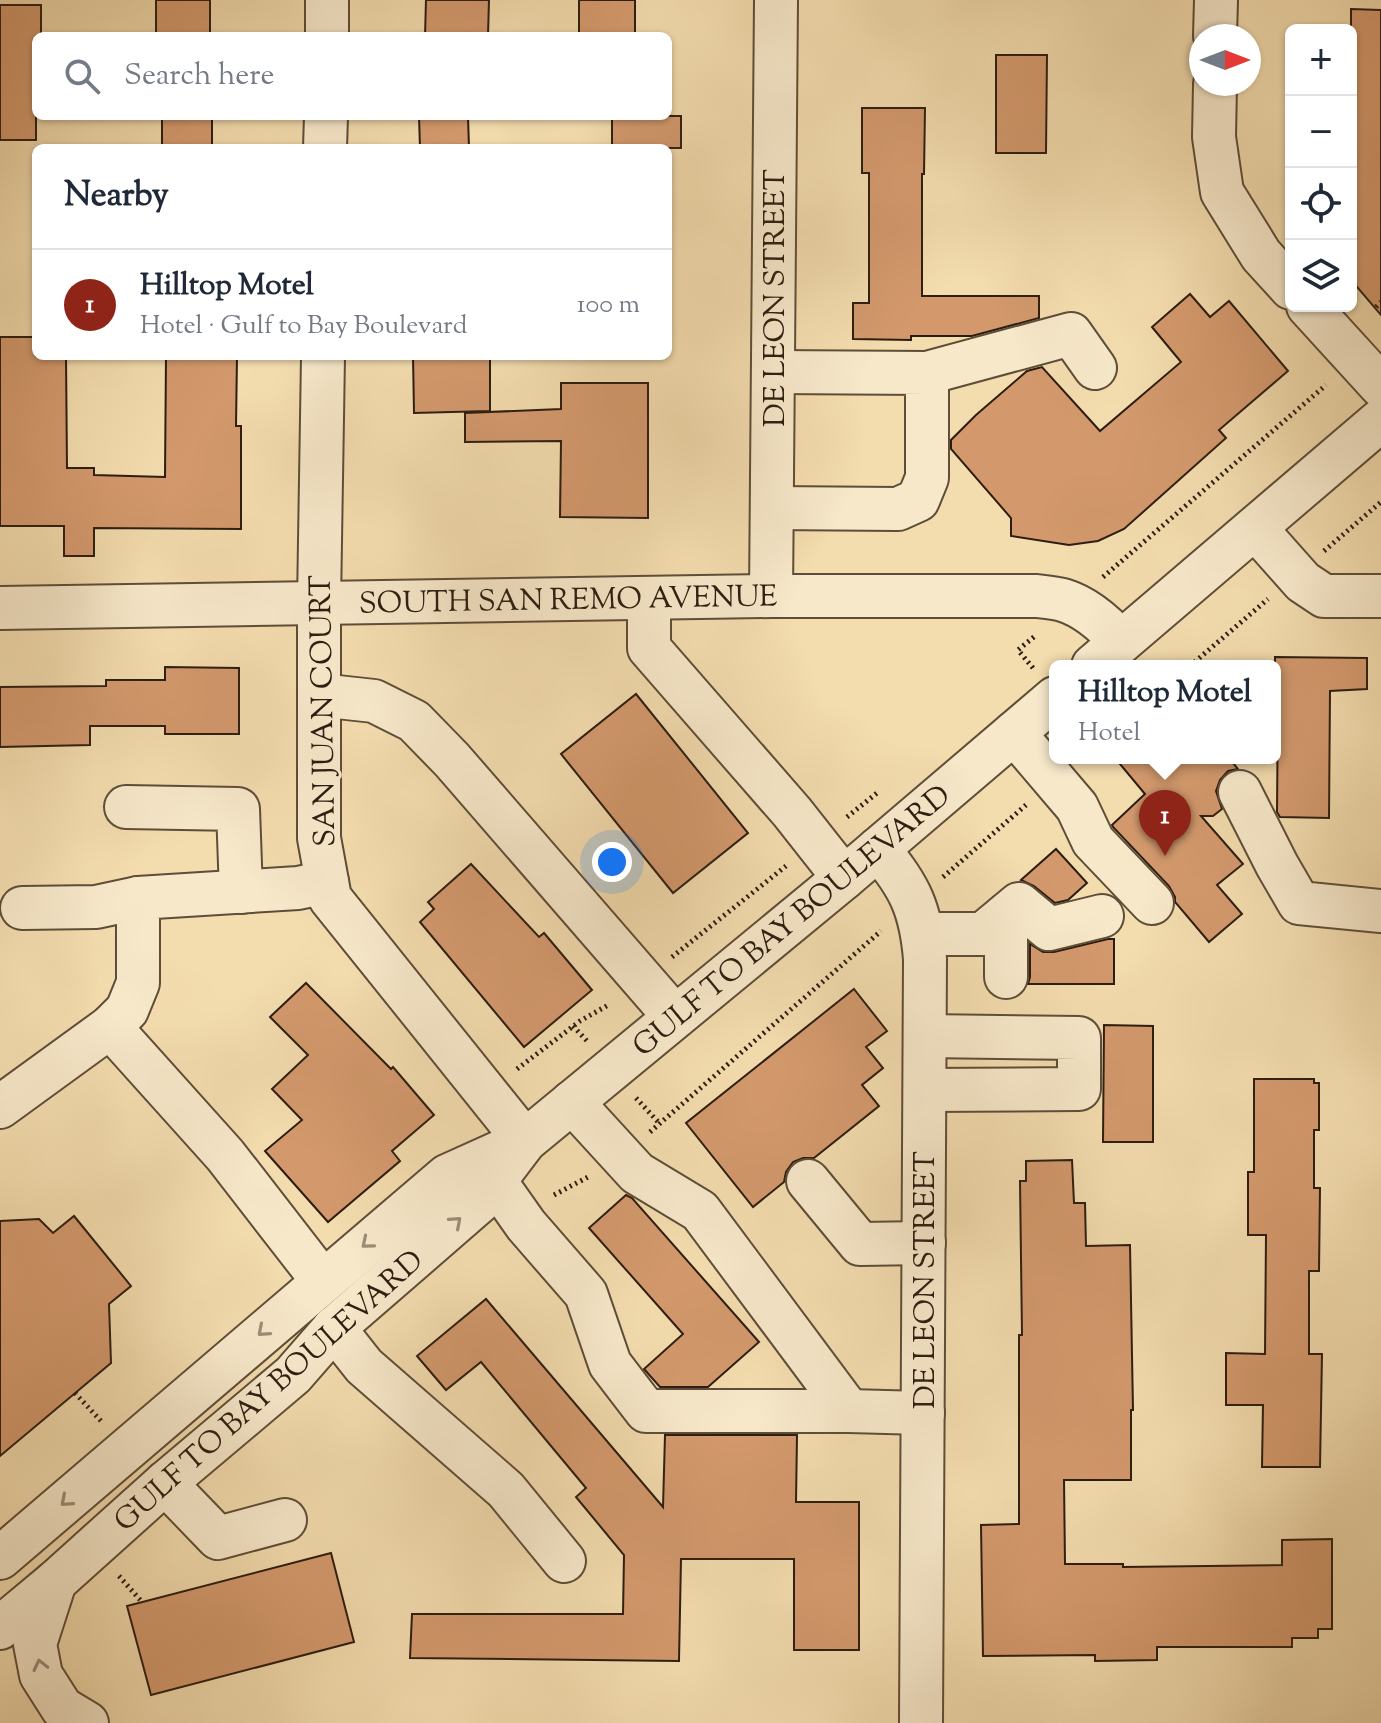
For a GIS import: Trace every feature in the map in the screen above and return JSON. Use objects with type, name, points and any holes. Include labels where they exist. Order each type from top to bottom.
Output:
[{"type":"street","points":[[327,0],[327,32]]},
{"type":"street","name":"DE LEON STREET","points":[[771,596],[776,0]]},
{"type":"street","points":[[1215,24],[1216,0]]},
{"type":"street","points":[[1215,96],[1214,137],[1222,192],[1261,255],[1285,281]]},
{"type":"street","points":[[325,144],[326,120]]},
{"type":"street","points":[[1313,312],[1368,372]]},
{"type":"street","points":[[773,372],[927,373],[1071,334],[1095,368]]},
{"type":"street","name":"SAN JUAN COURT","points":[[323,360],[319,838],[330,898],[525,1141]]},
{"type":"street","points":[[772,508],[898,509],[918,500],[927,478],[927,373]]},
{"type":"street","points":[[1107,654],[1381,420]]},
{"type":"street","points":[[1255,528],[1303,582],[1324,596],[1381,596]]},
{"type":"street","name":"SOUTH SAN REMO AVENUE","points":[[0,608],[771,596],[1037,596],[1065,601],[1106,625],[1107,654]]},
{"type":"street","points":[[649,598],[649,648],[792,812],[844,878]]},
{"type":"street","name":"GULF TO BAY BOULEVARD","points":[[0,1628],[293,1375],[334,1328],[478,1203],[525,1141],[844,878],[1014,733],[1044,684]]},
{"type":"street","points":[[319,695],[374,701],[414,721],[452,760],[675,1017]]},
{"type":"street","points":[[1014,733],[1077,807],[1093,841],[1152,903]]},
{"type":"street","points":[[1240,792],[1299,903],[1381,911]]},
{"type":"street","points":[[126,807],[238,809],[241,892]]},
{"type":"street","name":"DE LEON STREET","points":[[878,849],[898,872],[913,898],[923,934],[921,1723]]},
{"type":"street","points":[[22,908],[96,907],[138,898],[298,888],[327,882]]},
{"type":"street","points":[[0,1107],[110,1027],[127,1010],[138,983],[138,898]]},
{"type":"street","points":[[923,934],[983,934],[1019,904],[1049,929],[1102,916]]},
{"type":"street","points":[[1006,915],[1006,977]]},
{"type":"street","points":[[110,1027],[225,1155],[322,1280]]},
{"type":"street","points":[[925,1036],[1079,1038],[1079,1089],[925,1090]]},
{"type":"street","points":[[572,1102],[637,1173],[700,1211],[849,1411]]},
{"type":"street","name":"GULF TO BAY BOULEVARD","points":[[4,1551],[447,1176],[525,1141]]},
{"type":"street","points":[[495,1181],[526,1225],[586,1294],[610,1364],[646,1411],[923,1413]]},
{"type":"street","points":[[808,1181],[860,1244],[924,1243]]},
{"type":"street","points":[[334,1328],[364,1366],[506,1490],[564,1561]]},
{"type":"street","points":[[165,1483],[218,1538],[285,1520]]},
{"type":"street","points":[[55,1582],[35,1644],[41,1675],[62,1708],[87,1723]]},
{"type":"path","points":[[1044,684],[1018,650],[1072,604],[1368,372]]},
{"type":"path","points":[[75,1393],[101,1421]]},
{"type":"path","points":[[119,1575],[142,1602]]},
{"type":"building","points":[[156,0],[210,0],[210,32],[156,32]]},
{"type":"building","points":[[426,0],[489,0],[488,32],[425,32]]},
{"type":"building","points":[[579,0],[635,0],[635,32],[579,32]]},
{"type":"building","points":[[0,5],[41,5],[41,32],[32,32],[32,120],[36,120],[36,140],[0,140]]},
{"type":"building","points":[[1351,9],[1381,10],[1381,315],[1357,287],[1357,24],[1351,24]]},
{"type":"building","points":[[996,55],[1047,55],[1046,153],[996,153]]},
{"type":"building","points":[[862,108],[925,108],[922,296],[1039,296],[1039,318],[972,336],[911,336],[911,340],[853,339],[853,303],[869,303],[869,173],[862,173]]},
{"type":"building","points":[[672,116],[681,116],[681,148],[672,148],[672,144],[612,144],[612,120],[672,120]]},
{"type":"building","points":[[162,120],[212,120],[212,144],[162,144]]},
{"type":"building","points":[[419,120],[468,120],[469,144],[420,144]]},
{"type":"building","points":[[1190,294],[1210,317],[1229,301],[1288,371],[1219,430],[1226,438],[1124,529],[1098,541],[1069,545],[1011,536],[1011,518],[951,449],[951,440],[1027,371],[1042,367],[1100,431],[1181,362],[1152,327]]},
{"type":"building","points":[[0,337],[32,337],[32,360],[66,360],[67,468],[94,468],[94,475],[165,477],[166,360],[237,360],[236,426],[241,426],[241,529],[94,528],[94,556],[64,556],[64,526],[0,526]]},
{"type":"building","points":[[413,360],[490,360],[490,411],[414,413]]},
{"type":"building","points":[[561,383],[648,383],[648,518],[560,517],[561,441],[465,442],[465,413],[561,409]]},
{"type":"building","points":[[1275,657],[1367,658],[1367,689],[1330,691],[1329,818],[1280,817],[1277,812],[1277,764],[1281,764],[1281,660],[1275,660]]},
{"type":"building","points":[[165,667],[239,668],[239,734],[165,734],[165,726],[90,726],[90,745],[0,747],[0,687],[106,686],[106,680],[165,680]]},
{"type":"building","points":[[636,694],[748,833],[673,893],[561,754]]},
{"type":"building","points":[[1120,764],[1234,764],[1238,769],[1228,771],[1220,780],[1216,791],[1222,809],[1213,816],[1201,816],[1243,864],[1217,885],[1242,914],[1209,942],[1175,902],[1169,886],[1112,825],[1145,794]]},
{"type":"building","points":[[1056,849],[1087,883],[1068,900],[1055,903],[1021,880]]},
{"type":"building","points":[[471,864],[539,937],[544,933],[592,990],[524,1047],[420,922],[434,909],[428,902]]},
{"type":"building","points":[[1114,939],[1114,984],[1028,984],[1030,944],[1043,952],[1054,952]]},
{"type":"building","points":[[306,983],[391,1069],[393,1067],[434,1115],[392,1151],[400,1161],[328,1222],[265,1151],[302,1120],[272,1089],[308,1055],[270,1017]]},
{"type":"building","points":[[854,989],[887,1031],[866,1047],[883,1068],[862,1085],[879,1106],[814,1158],[793,1162],[784,1182],[753,1207],[686,1123]]},
{"type":"building","points":[[1104,1025],[1153,1026],[1153,1142],[1103,1142]]},
{"type":"building","points":[[1254,1079],[1314,1079],[1314,1083],[1319,1083],[1319,1130],[1314,1130],[1314,1188],[1320,1188],[1319,1271],[1309,1271],[1309,1354],[1322,1354],[1320,1467],[1262,1467],[1263,1405],[1226,1405],[1226,1353],[1265,1354],[1266,1235],[1248,1235],[1248,1172],[1254,1172]]},
{"type":"building","points":[[1072,1160],[1074,1203],[1085,1203],[1086,1246],[1130,1245],[1133,1410],[1131,1480],[1064,1480],[1065,1564],[1123,1564],[1123,1567],[1282,1565],[1282,1540],[1332,1539],[1332,1629],[1318,1629],[1318,1638],[1292,1638],[1292,1647],[1157,1647],[1157,1660],[1095,1661],[1095,1655],[983,1656],[981,1525],[1019,1524],[1019,1335],[1022,1335],[1020,1181],[1026,1181],[1026,1161]]},
{"type":"building","points":[[626,1195],[632,1198],[759,1342],[708,1387],[660,1387],[644,1369],[683,1334],[589,1228]]},
{"type":"building","points":[[74,1216],[131,1286],[109,1304],[111,1363],[0,1456],[0,1221],[39,1219],[53,1233]]},
{"type":"building","points":[[486,1299],[663,1507],[665,1435],[797,1435],[796,1502],[859,1502],[859,1650],[794,1650],[794,1559],[681,1559],[679,1661],[410,1658],[412,1614],[623,1614],[624,1555],[576,1497],[586,1488],[481,1362],[446,1390],[417,1356]]},
{"type":"building","points":[[331,1553],[354,1642],[151,1695],[127,1606]]},
{"type":"place","name":"Hilltop Motel","points":[[1165,856]]}]
